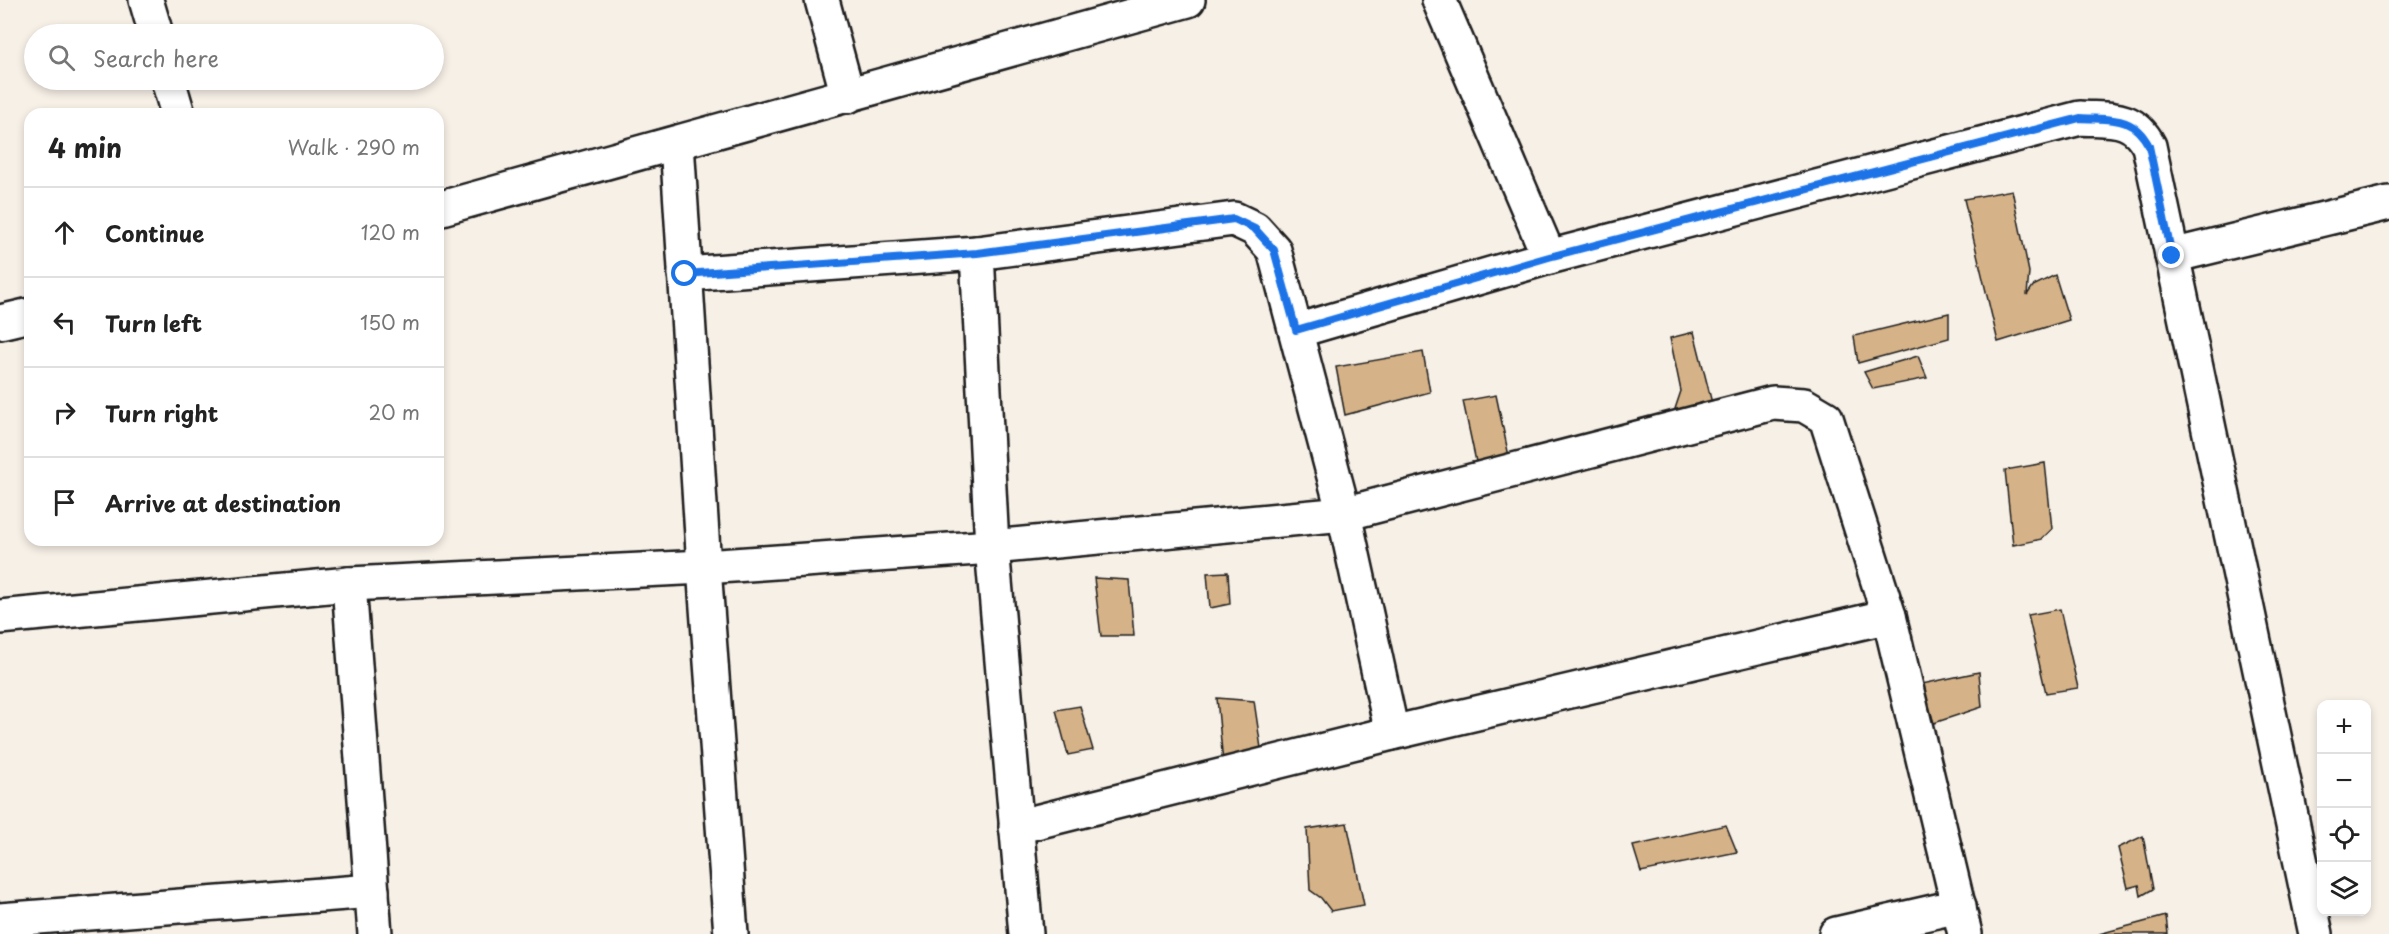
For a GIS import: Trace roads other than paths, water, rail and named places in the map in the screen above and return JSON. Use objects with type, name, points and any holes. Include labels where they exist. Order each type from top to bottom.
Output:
[{"type":"street","points":[[146,0],[153,24]]},
{"type":"street","points":[[822,0],[848,96]]},
{"type":"street","points":[[444,207],[1188,0]]},
{"type":"street","points":[[1439,0],[1549,257]]},
{"type":"street","points":[[171,90],[176,108]]},
{"type":"street","points":[[1296,330],[1549,257],[2080,118],[2121,121],[2141,131],[2149,146],[2316,934]]},
{"type":"street","points":[[676,143],[731,934]]},
{"type":"street","points":[[2172,256],[2389,203]]},
{"type":"street","points":[[685,274],[977,253],[1234,219],[1255,229],[1274,250],[1296,330],[1344,514],[1392,733]]},
{"type":"street","points":[[977,253],[992,547],[1026,934]]},
{"type":"street","points":[[0,322],[24,316]]},
{"type":"street","points":[[0,617],[349,584],[704,567],[992,547],[1344,514],[1773,404],[1804,405],[1826,418],[1889,616],[1962,920],[1836,934]]},
{"type":"street","points":[[349,584],[375,934]]},
{"type":"street","points":[[1016,827],[1392,733],[1889,616]]},
{"type":"street","points":[[0,920],[48,925],[372,891]]}]
